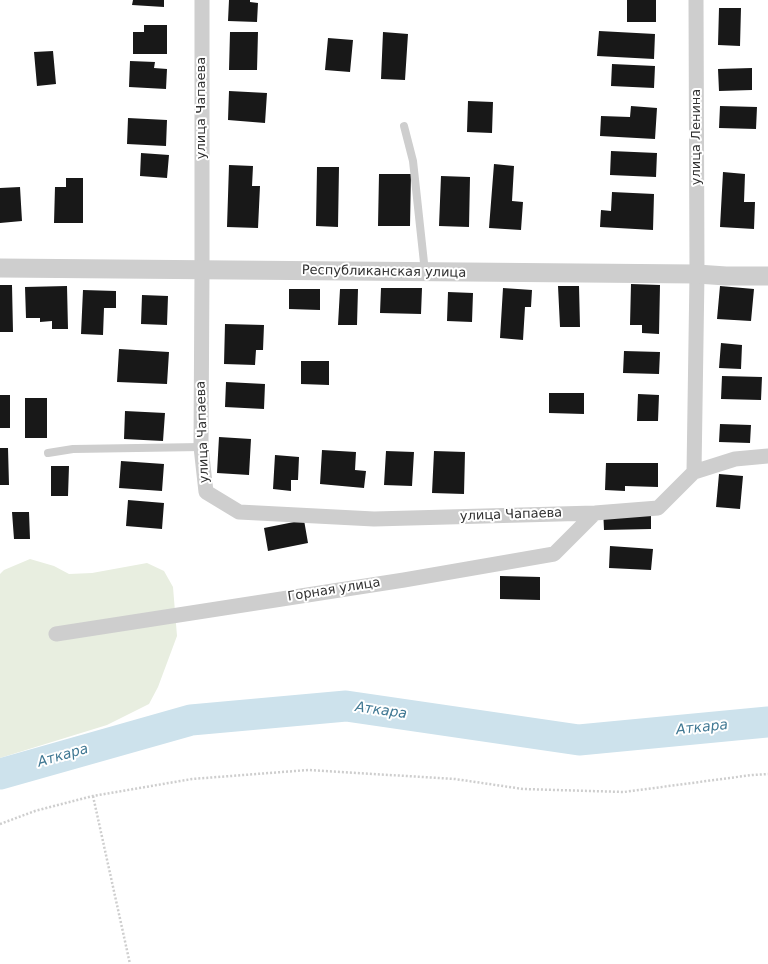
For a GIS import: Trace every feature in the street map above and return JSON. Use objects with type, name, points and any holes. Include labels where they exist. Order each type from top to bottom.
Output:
[{"type":"street","name":"улица Чапаева","points":[[202,0],[201,447],[206,492],[239,512],[374,519],[595,513]]},
{"type":"street","name":"улица Ленина","points":[[694,472],[697,274],[696,0]]},
{"type":"street","name":"Республиканская улица","points":[[0,268],[426,273],[697,274],[768,276]]},
{"type":"street","points":[[595,513],[658,508],[694,472],[735,459],[768,456]]},
{"type":"street","name":"Горная улица","points":[[56,634],[404,580],[554,554],[595,513]]},
{"type":"lane","points":[[404,126],[413,161],[426,273]]},
{"type":"lane","points":[[48,453],[73,449],[201,447]]},
{"type":"path","points":[[0,824],[35,811],[93,796],[192,779],[308,770],[455,779],[523,789],[624,792],[768,774]]},
{"type":"path","points":[[93,796],[130,964]]},
{"type":"shaded area","points":[[30,559],[54,566],[69,574],[92,573],[147,563],[164,571],[173,587],[177,636],[158,687],[149,704],[107,725],[0,758],[0,574],[4,570]]},
{"type":"building","points":[[133,0],[164,0],[164,7],[132,5]]},
{"type":"building","points":[[229,0],[250,0],[250,2],[258,3],[257,22],[228,21]]},
{"type":"building","points":[[627,0],[656,0],[656,22],[627,22]]},
{"type":"building","points":[[719,8],[741,8],[740,46],[718,45]]},
{"type":"building","points":[[144,25],[167,25],[167,54],[133,54],[133,32],[144,32]]},
{"type":"building","points":[[599,31],[655,34],[654,59],[597,56]]},
{"type":"building","points":[[230,32],[258,32],[257,70],[229,70]]},
{"type":"building","points":[[383,32],[408,34],[405,80],[381,79]]},
{"type":"building","points":[[328,38],[353,40],[350,72],[325,70]]},
{"type":"building","points":[[53,51],[56,84],[37,86],[34,52]]},
{"type":"building","points":[[130,61],[155,62],[154,68],[167,69],[166,89],[129,87]]},
{"type":"building","points":[[612,64],[655,66],[654,88],[611,86]]},
{"type":"building","points":[[752,68],[752,90],[719,91],[718,69]]},
{"type":"building","points":[[229,91],[267,93],[265,123],[228,120]]},
{"type":"building","points":[[468,101],[493,102],[492,133],[467,132]]},
{"type":"building","points":[[631,106],[657,108],[655,139],[600,136],[601,116],[630,117]]},
{"type":"building","points":[[720,106],[757,107],[756,129],[719,128]]},
{"type":"building","points":[[128,118],[167,120],[166,146],[127,144]]},
{"type":"building","points":[[611,151],[657,153],[656,177],[610,175]]},
{"type":"building","points":[[141,153],[169,155],[167,178],[140,176]]},
{"type":"building","points":[[494,164],[514,166],[512,201],[523,202],[521,230],[489,228]]},
{"type":"building","points":[[229,165],[253,166],[252,186],[260,186],[258,228],[227,227]]},
{"type":"building","points":[[317,167],[339,167],[338,227],[316,226]]},
{"type":"building","points":[[723,172],[745,174],[744,202],[755,202],[754,229],[720,227]]},
{"type":"building","points":[[379,174],[411,174],[410,226],[378,226]]},
{"type":"building","points":[[441,176],[470,177],[469,227],[439,226]]},
{"type":"building","points":[[66,178],[83,178],[83,223],[54,223],[55,187],[66,187]]},
{"type":"building","points":[[20,187],[22,221],[0,223],[0,188]]},
{"type":"building","points":[[612,192],[654,194],[653,230],[600,227],[601,210],[611,211]]},
{"type":"building","points":[[631,284],[660,285],[659,334],[642,333],[642,325],[630,325]]},
{"type":"building","points":[[0,285],[12,285],[13,332],[0,332]]},
{"type":"building","points":[[67,286],[68,329],[52,329],[52,321],[40,322],[40,318],[26,318],[25,287]]},
{"type":"building","points":[[558,286],[579,286],[580,327],[560,327]]},
{"type":"building","points":[[720,286],[754,289],[751,321],[717,319]]},
{"type":"building","points":[[381,288],[422,288],[421,314],[380,313]]},
{"type":"building","points":[[503,288],[532,290],[531,307],[525,307],[523,340],[500,338]]},
{"type":"building","points":[[289,289],[320,289],[320,310],[289,309]]},
{"type":"building","points":[[340,289],[358,289],[357,325],[338,325]]},
{"type":"building","points":[[83,290],[116,291],[116,308],[104,308],[103,335],[81,334]]},
{"type":"building","points":[[448,292],[473,293],[472,322],[447,321]]},
{"type":"building","points":[[142,295],[168,296],[167,325],[141,324]]},
{"type":"building","points":[[225,324],[264,325],[263,350],[256,350],[255,365],[224,364]]},
{"type":"building","points":[[721,343],[742,345],[741,369],[719,368]]},
{"type":"building","points":[[119,349],[169,352],[167,384],[117,382]]},
{"type":"building","points":[[624,351],[660,352],[659,374],[623,373]]},
{"type":"building","points":[[301,361],[329,361],[329,385],[301,384]]},
{"type":"building","points":[[722,376],[762,377],[761,400],[721,399]]},
{"type":"building","points":[[226,382],[265,384],[264,409],[225,407]]},
{"type":"building","points":[[549,393],[584,393],[584,414],[549,413]]},
{"type":"building","points":[[638,394],[659,395],[658,421],[637,421]]},
{"type":"building","points":[[0,395],[10,395],[10,428],[0,428]]},
{"type":"building","points":[[25,398],[47,398],[47,438],[25,438]]},
{"type":"building","points":[[125,411],[165,413],[163,441],[124,439]]},
{"type":"building","points":[[720,424],[751,425],[750,443],[719,442]]},
{"type":"building","points":[[219,437],[251,439],[249,475],[217,473]]},
{"type":"building","points":[[0,448],[8,448],[9,485],[0,485]]},
{"type":"building","points":[[322,450],[356,452],[355,470],[366,471],[364,488],[320,484]]},
{"type":"building","points":[[386,451],[414,452],[412,486],[384,485]]},
{"type":"building","points":[[434,451],[465,452],[464,494],[432,493]]},
{"type":"building","points":[[275,455],[299,457],[298,480],[291,480],[291,491],[273,489]]},
{"type":"building","points":[[121,461],[164,464],[162,491],[119,488]]},
{"type":"building","points":[[606,463],[658,463],[658,487],[625,486],[625,491],[605,490]]},
{"type":"building","points":[[51,466],[69,466],[68,496],[51,496]]},
{"type":"building","points":[[719,474],[743,476],[740,509],[716,507]]},
{"type":"building","points":[[128,500],[164,503],[162,529],[126,526]]},
{"type":"building","points":[[651,506],[651,529],[604,530],[603,507]]},
{"type":"building","points":[[12,512],[29,512],[30,539],[14,539]]},
{"type":"building","points":[[304,520],[308,543],[268,551],[264,528]]},
{"type":"building","points":[[610,546],[653,549],[651,570],[609,568]]},
{"type":"building","points":[[500,576],[540,577],[540,600],[500,599]]},
{"type":"waterway","name":"Аткара","points":[[0,774],[191,720],[346,706],[579,740],[768,722]]}]
